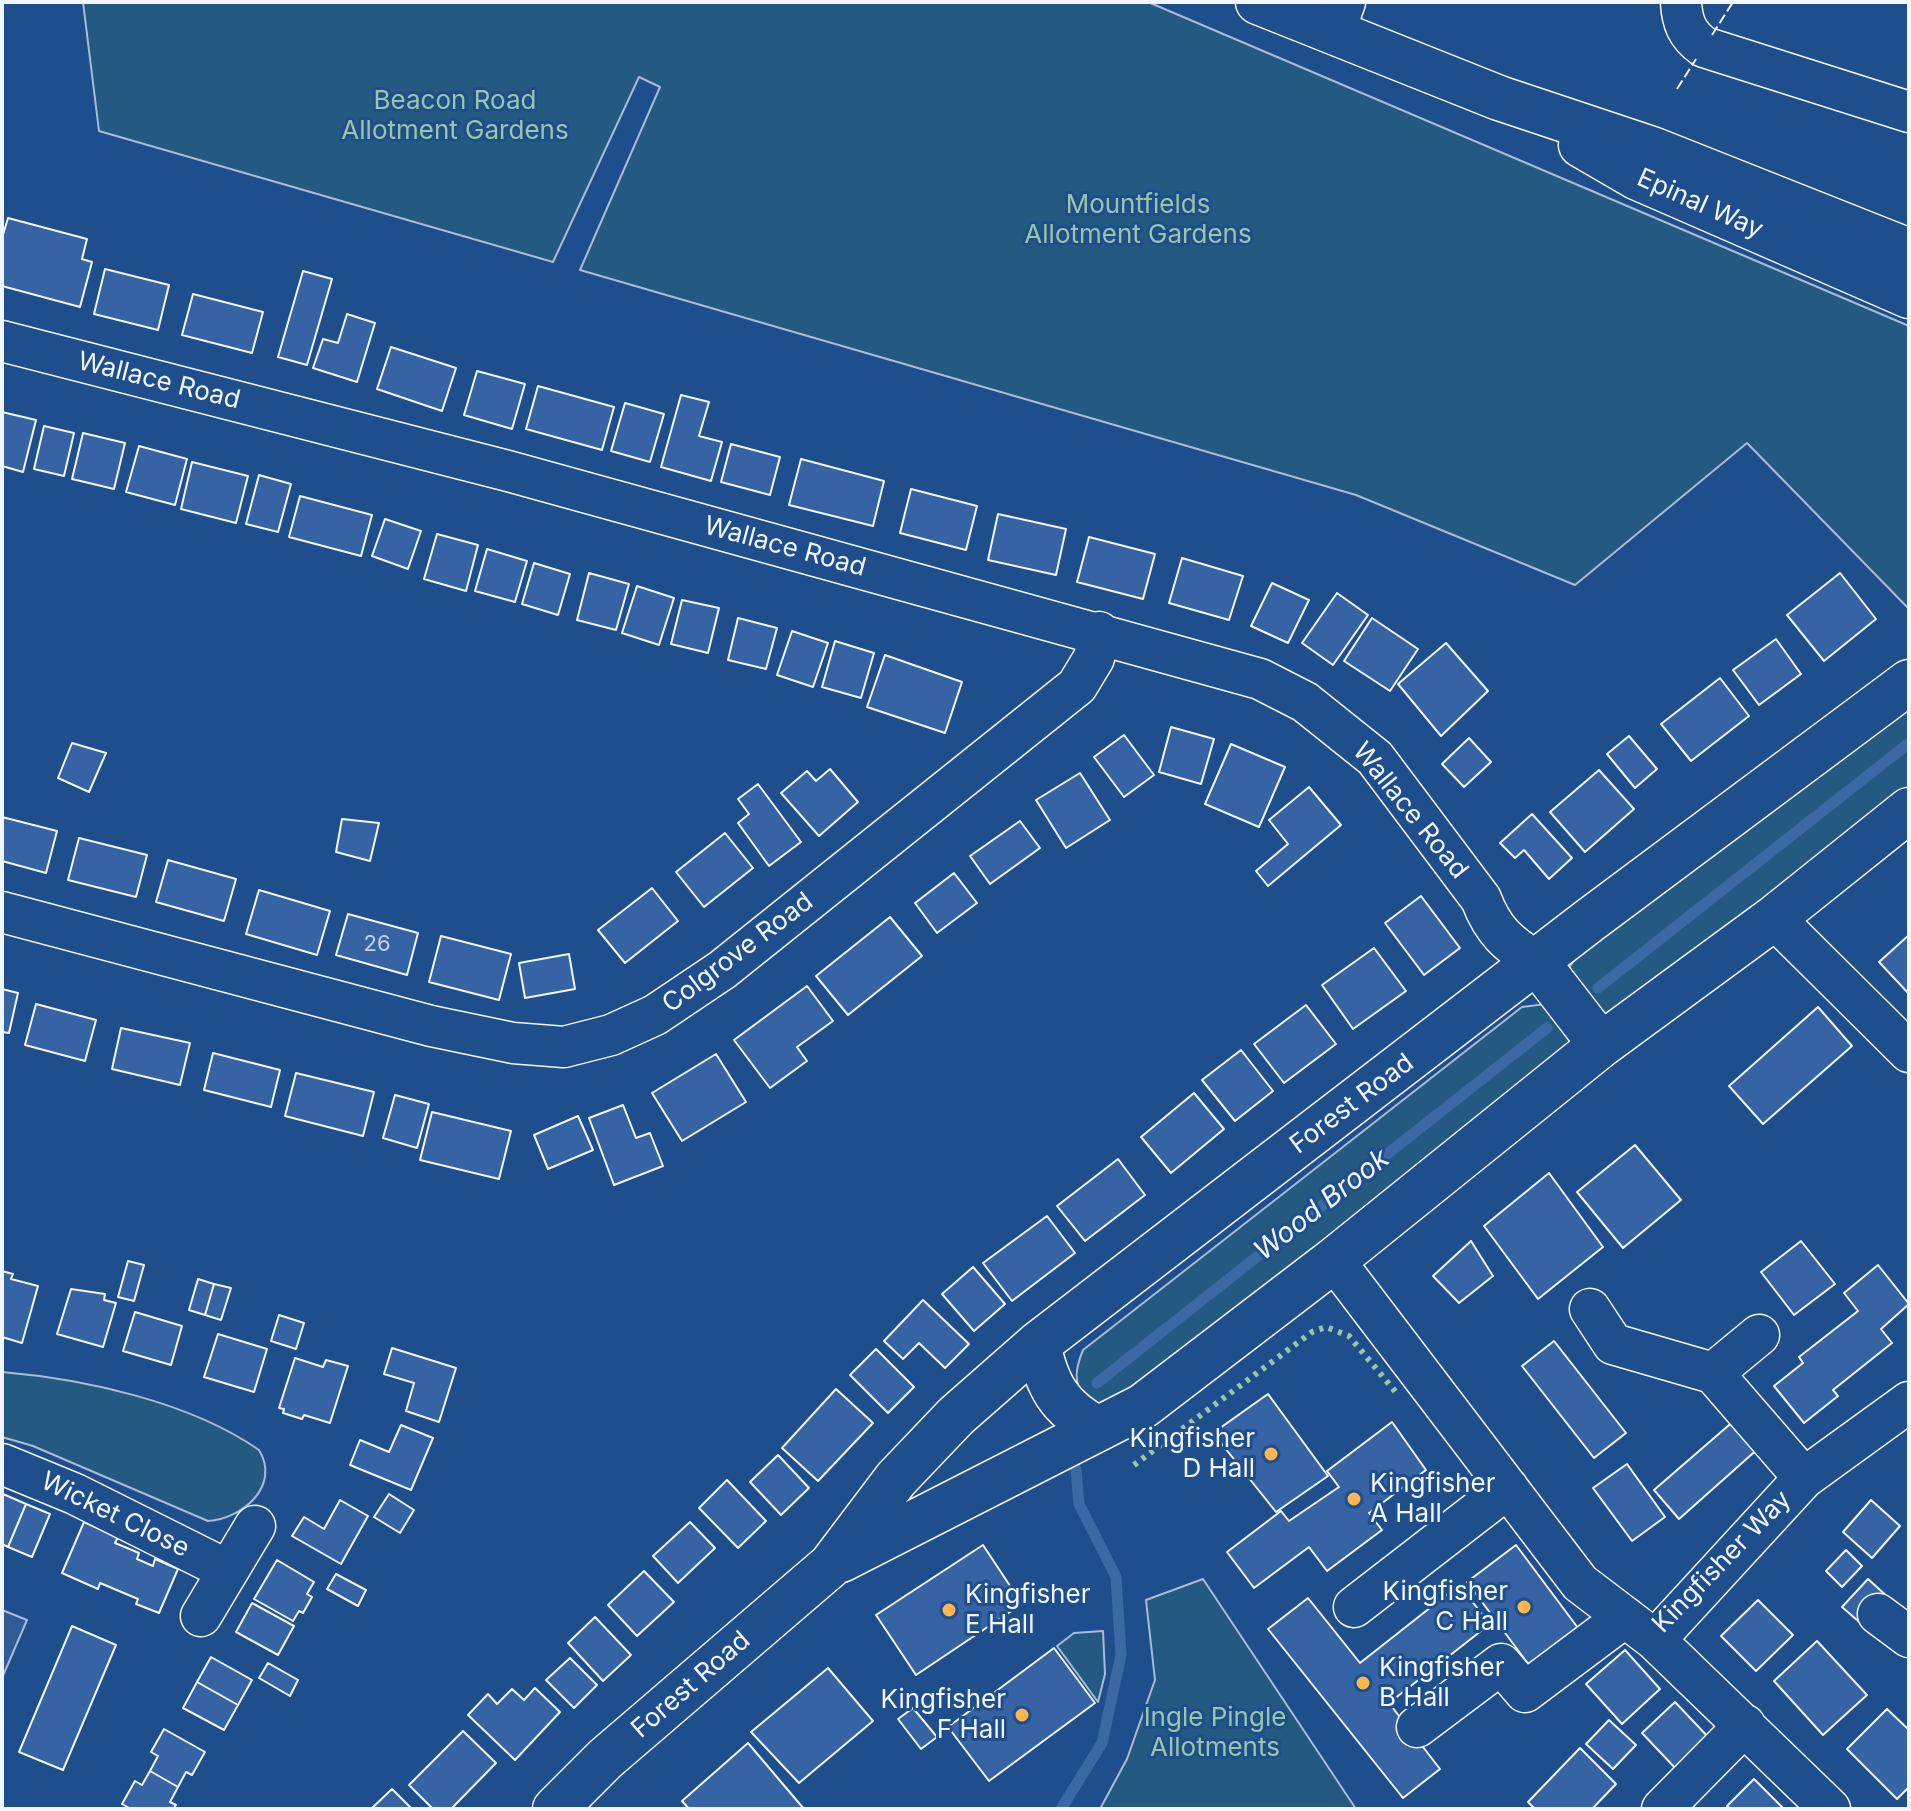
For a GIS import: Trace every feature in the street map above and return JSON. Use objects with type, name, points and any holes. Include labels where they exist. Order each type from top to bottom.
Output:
[{"type":"main road","name":"Epinal Way","points":[[1258,2],[1340,18],[1499,98],[1636,177],[1909,296]]},
{"type":"main road","name":"Epinal Way","points":[[1499,98],[1652,149],[1909,251]]},
{"type":"main road","name":"Forest Road","points":[[555,1809],[605,1759],[831,1565],[896,1479],[956,1416],[1038,1344],[1909,682]]},
{"type":"main road","name":"Forest Road","points":[[831,1565],[1143,1406],[1334,1260],[1601,1045],[1774,918],[1909,810]]},
{"type":"main road","points":[[1537,962],[1601,1045]]},
{"type":"main road","points":[[1038,1344],[1045,1376],[1069,1413],[1096,1428]]},
{"type":"street","points":[[1681,2],[1692,38],[1704,47],[1909,112]]},
{"type":"street","name":"Wallace Road","points":[[2,341],[523,475],[1260,679],[1305,702],[1375,758],[1481,899],[1504,911],[1520,928],[1537,962]]},
{"type":"street","name":"Colgrove Road","points":[[2,912],[431,1026],[513,1043],[564,1047],[599,1038],[655,1015],[722,970],[1077,686],[1094,658],[1099,632]]},
{"type":"street","points":[[1774,918],[1909,1052]]},
{"type":"street","name":"Kingfisher Way","points":[[1334,1260],[1580,1583],[1640,1628],[1804,1478],[1909,1402]]},
{"type":"street","points":[[1590,1309],[1613,1344],[1713,1373],[1759,1335]]},
{"type":"street","name":"Kingfisher Way","points":[[1713,1373],[1804,1478]]},
{"type":"street","name":"Wicket Close","points":[[2,1464],[75,1494],[227,1570]]},
{"type":"street","points":[[1354,1607],[1508,1488]]},
{"type":"street","points":[[201,1616],[255,1526]]},
{"type":"street","points":[[1417,1727],[1501,1664],[1525,1692],[1640,1628],[1830,1809]]},
{"type":"street","points":[[1662,1809],[1745,1725]]},
{"type":"green space","name":"Mountfields Allotment Gardens","points":[[83,2],[1148,2],[1909,326],[1909,609],[1747,443],[1575,585],[1356,495],[580,270],[660,87],[639,77],[553,262],[99,131]]},
{"type":"green space","points":[[1909,696],[1909,793],[1615,1023],[1572,990],[1569,968],[1577,956]]},
{"type":"green space","points":[[1546,1004],[1569,1034],[1570,1045],[1151,1387],[1091,1406],[1077,1380],[1083,1350],[1522,1007]]},
{"type":"green space","points":[[2,1372],[102,1387],[169,1406],[201,1419],[259,1450],[265,1463],[261,1488],[245,1507],[221,1519],[208,1521],[33,1446],[2,1437]]},
{"type":"green space","name":"Ingle Pingle Allotments","points":[[1203,1579],[1356,1809],[1100,1809],[1127,1759],[1155,1680],[1146,1600]]},
{"type":"green space","points":[[1103,1631],[1105,1674],[1098,1702],[1057,1646],[1074,1633]]},
{"type":"shaded area","points":[[2,1610],[27,1620],[2,1678]]},
{"type":"building","points":[[8,218],[87,239],[82,259],[92,262],[80,307],[2,286],[2,238]]},
{"type":"building","points":[[105,269],[169,285],[158,330],[94,314]]},
{"type":"building","points":[[303,271],[332,279],[307,365],[278,357]]},
{"type":"building","points":[[193,294],[263,312],[252,353],[182,335]]},
{"type":"building","points":[[347,314],[375,323],[357,382],[313,368],[323,339],[338,343]]},
{"type":"building","points":[[391,347],[456,368],[442,411],[377,389]]},
{"type":"building","points":[[477,371],[525,384],[512,429],[464,415]]},
{"type":"building","points":[[538,386],[614,407],[602,450],[526,429]]},
{"type":"building","points":[[681,395],[709,402],[699,436],[722,442],[711,481],[661,467]]},
{"type":"building","points":[[625,403],[664,414],[650,462],[611,451]]},
{"type":"building","points":[[2,412],[36,420],[23,472],[2,466]]},
{"type":"building","points":[[44,426],[74,433],[64,476],[34,469]]},
{"type":"building","points":[[83,433],[125,443],[114,489],[72,479]]},
{"type":"building","points":[[731,444],[780,457],[770,495],[721,482]]},
{"type":"building","points":[[139,446],[187,459],[175,505],[126,492]]},
{"type":"building","points":[[801,459],[884,481],[873,526],[789,505]]},
{"type":"building","points":[[192,462],[248,476],[236,523],[181,509]]},
{"type":"building","points":[[259,475],[291,484],[278,532],[246,524]]},
{"type":"building","points":[[911,489],[977,506],[966,550],[900,533]]},
{"type":"building","points":[[300,496],[372,515],[361,556],[289,537]]},
{"type":"building","points":[[998,514],[1066,529],[1056,575],[988,560]]},
{"type":"building","points":[[385,519],[421,531],[408,569],[372,556]]},
{"type":"building","points":[[437,534],[478,545],[466,591],[424,579]]},
{"type":"building","points":[[1089,537],[1155,554],[1143,599],[1077,582]]},
{"type":"building","points":[[487,549],[527,561],[515,602],[475,591]]},
{"type":"building","points":[[1182,558],[1243,576],[1229,620],[1169,603]]},
{"type":"building","points":[[534,563],[570,574],[558,615],[522,604]]},
{"type":"building","points":[[589,573],[629,584],[616,630],[577,620]]},
{"type":"building","points":[[1840,573],[1876,619],[1824,661],[1787,615]]},
{"type":"building","points":[[1272,583],[1309,600],[1288,643],[1251,626]]},
{"type":"building","points":[[637,586],[674,598],[659,645],[622,633]]},
{"type":"building","points":[[1337,593],[1368,615],[1333,665],[1302,643]]},
{"type":"building","points":[[682,600],[719,608],[708,653],[671,644]]},
{"type":"building","points":[[738,618],[777,628],[766,669],[728,660]]},
{"type":"building","points":[[1372,618],[1418,649],[1390,691],[1344,661]]},
{"type":"building","points":[[792,631],[828,643],[813,687],[777,675]]},
{"type":"building","points":[[1776,639],[1801,674],[1759,705],[1733,670]]},
{"type":"building","points":[[835,641],[874,653],[861,698],[822,687]]},
{"type":"building","points":[[1446,643],[1488,691],[1441,736],[1398,684]]},
{"type":"building","points":[[885,655],[962,682],[945,733],[867,707]]},
{"type":"building","points":[[1720,678],[1749,716],[1691,761],[1661,724]]},
{"type":"building","points":[[1171,727],[1214,739],[1201,784],[1159,772]]},
{"type":"building","points":[[1124,735],[1154,775],[1124,797],[1094,757]]},
{"type":"building","points":[[1629,736],[1657,769],[1635,788],[1607,754]]},
{"type":"building","points":[[1469,738],[1491,762],[1464,787],[1442,764]]},
{"type":"building","points":[[72,743],[106,753],[89,792],[58,778]]},
{"type":"building","points":[[1231,744],[1285,767],[1259,827],[1205,804]]},
{"type":"building","points":[[830,769],[858,802],[819,836],[781,793],[807,771],[816,781]]},
{"type":"building","points":[[1599,770],[1634,809],[1585,852],[1550,812]]},
{"type":"building","points":[[1080,773],[1110,820],[1066,848],[1036,800]]},
{"type":"building","points":[[758,784],[801,842],[769,866],[738,823],[749,814],[738,799]]},
{"type":"building","points":[[1309,787],[1341,825],[1268,886],[1256,871],[1288,844],[1269,820]]},
{"type":"building","points":[[1532,814],[1572,858],[1549,879],[1524,850],[1515,858],[1500,843]]},
{"type":"building","points":[[2,817],[57,831],[46,873],[2,861]]},
{"type":"building","points":[[342,819],[379,823],[370,861],[336,852]]},
{"type":"building","points":[[1020,821],[1040,848],[990,884],[970,856]]},
{"type":"building","points":[[725,833],[753,868],[704,907],[676,872]]},
{"type":"building","points":[[79,838],[147,855],[136,897],[68,880]]},
{"type":"building","points":[[168,860],[236,879],[224,921],[156,902]]},
{"type":"building","points":[[954,873],[977,903],[937,933],[915,903]]},
{"type":"building","points":[[652,888],[678,921],[625,963],[598,930]]},
{"type":"building","points":[[259,890],[330,911],[317,955],[246,934]]},
{"type":"building","points":[[1421,896],[1460,948],[1424,975],[1385,923]]},
{"type":"building","points":[[348,914],[418,933],[407,975],[336,955]]},
{"type":"building","points":[[890,917],[922,956],[848,1015],[816,976]]},
{"type":"building","points":[[1909,935],[1909,994],[1879,962]]},
{"type":"building","points":[[441,936],[511,954],[499,1000],[429,982]]},
{"type":"building","points":[[1374,948],[1406,991],[1353,1029],[1322,985]]},
{"type":"building","points":[[569,954],[575,989],[525,998],[519,963]]},
{"type":"building","points":[[807,986],[833,1021],[797,1047],[807,1061],[770,1088],[734,1040]]},
{"type":"building","points":[[2,989],[18,993],[9,1033],[2,1032]]},
{"type":"building","points":[[36,1004],[96,1020],[85,1061],[25,1045]]},
{"type":"building","points":[[1306,1005],[1336,1044],[1284,1083],[1254,1044]]},
{"type":"building","points":[[1818,1007],[1852,1046],[1763,1124],[1729,1086]]},
{"type":"building","points":[[121,1028],[190,1043],[180,1085],[112,1069]]},
{"type":"building","points":[[1241,1050],[1273,1091],[1235,1121],[1202,1080]]},
{"type":"building","points":[[213,1053],[280,1070],[271,1107],[204,1090]]},
{"type":"building","points":[[716,1054],[746,1102],[682,1141],[652,1093]]},
{"type":"building","points":[[296,1073],[374,1092],[363,1136],[285,1116]]},
{"type":"building","points":[[1194,1093],[1224,1129],[1171,1173],[1141,1137]]},
{"type":"building","points":[[395,1095],[429,1104],[417,1148],[383,1138]]},
{"type":"building","points":[[623,1105],[636,1138],[650,1133],[663,1166],[614,1185],[589,1118]]},
{"type":"building","points":[[432,1112],[511,1131],[499,1179],[420,1160]]},
{"type":"building","points":[[578,1116],[593,1150],[548,1169],[534,1135]]},
{"type":"building","points":[[1635,1145],[1681,1200],[1623,1248],[1577,1192]]},
{"type":"building","points":[[1118,1159],[1145,1195],[1085,1241],[1057,1206]]},
{"type":"building","points":[[1549,1173],[1603,1247],[1538,1299],[1484,1226]]},
{"type":"building","points":[[1047,1216],[1075,1253],[1012,1301],[983,1263]]},
{"type":"building","points":[[1471,1241],[1493,1276],[1459,1303],[1433,1276]]},
{"type":"building","points":[[1801,1241],[1835,1284],[1794,1315],[1761,1272]]},
{"type":"building","points":[[128,1261],[144,1265],[134,1301],[118,1297]]},
{"type":"building","points":[[1878,1265],[1909,1304],[1881,1329],[1892,1343],[1833,1390],[1838,1396],[1804,1423],[1774,1386],[1803,1363],[1799,1357],[1858,1311],[1844,1293]]},
{"type":"building","points":[[973,1267],[1005,1304],[974,1331],[942,1294]]},
{"type":"building","points":[[2,1271],[13,1274],[11,1279],[38,1286],[22,1343],[2,1337]]},
{"type":"building","points":[[198,1279],[214,1284],[205,1315],[189,1310]]},
{"type":"building","points":[[214,1284],[231,1288],[221,1320],[205,1315]]},
{"type":"building","points":[[71,1289],[105,1294],[104,1300],[116,1303],[103,1347],[57,1334]]},
{"type":"building","points":[[923,1300],[969,1344],[945,1368],[919,1343],[903,1359],[884,1341]]},
{"type":"building","points":[[135,1312],[182,1326],[171,1365],[123,1351]]},
{"type":"building","points":[[279,1315],[304,1323],[296,1349],[271,1341]]},
{"type":"building","points":[[218,1334],[267,1349],[254,1392],[204,1377]]},
{"type":"building","points":[[1554,1341],[1626,1433],[1594,1458],[1522,1366]]},
{"type":"building","points":[[392,1348],[456,1368],[439,1422],[406,1411],[414,1383],[384,1374]]},
{"type":"building","points":[[876,1349],[914,1387],[888,1413],[850,1375]]},
{"type":"building","points":[[295,1358],[323,1367],[326,1360],[348,1366],[330,1423],[304,1415],[302,1419],[283,1413],[284,1409],[279,1408]]},
{"type":"building","points":[[836,1389],[873,1423],[818,1481],[782,1448]]},
{"type":"building","name":"Kingfisher D Hall","points":[[1268,1394],[1328,1476],[1276,1512],[1213,1433]]},
{"type":"building","points":[[1736,1419],[1760,1447],[1679,1519],[1654,1490]]},
{"type":"building","name":"Kingfisher A Hall","points":[[1392,1422],[1426,1470],[1369,1513],[1382,1530],[1327,1571],[1309,1547],[1254,1588],[1227,1552],[1281,1511],[1289,1521],[1339,1487],[1327,1471]]},
{"type":"building","points":[[401,1425],[433,1438],[411,1490],[350,1465],[360,1440],[389,1452]]},
{"type":"building","points":[[778,1455],[809,1488],[781,1515],[750,1482]]},
{"type":"building","points":[[1627,1464],[1665,1517],[1632,1541],[1593,1488]]},
{"type":"building","points":[[727,1480],[766,1521],[738,1548],[699,1508]]},
{"type":"building","points":[[3,1494],[26,1504],[8,1547],[2,1544]]},
{"type":"building","points":[[389,1494],[414,1510],[400,1533],[374,1517]]},
{"type":"building","points":[[340,1500],[368,1516],[341,1564],[292,1536],[304,1517],[324,1529]]},
{"type":"building","points":[[1871,1500],[1900,1526],[1872,1558],[1843,1532]]},
{"type":"building","points":[[26,1504],[50,1514],[32,1557],[8,1547]]},
{"type":"building","points":[[84,1522],[118,1537],[115,1543],[139,1553],[137,1559],[153,1566],[155,1559],[178,1569],[159,1613],[136,1604],[138,1599],[100,1583],[98,1589],[62,1573]]},
{"type":"building","points":[[690,1522],[715,1548],[678,1583],[653,1556]]},
{"type":"building","name":"Kingfisher E Hall","points":[[983,1545],[1022,1604],[916,1675],[876,1615]]},
{"type":"building","name":"Kingfisher C Hall","points":[[1516,1545],[1581,1632],[1532,1669],[1467,1582]]},
{"type":"building","points":[[1846,1550],[1862,1566],[1842,1587],[1826,1571]]},
{"type":"building","points":[[277,1560],[314,1582],[307,1594],[312,1597],[303,1613],[299,1611],[293,1621],[254,1599]]},
{"type":"building","points":[[644,1571],[674,1602],[637,1636],[608,1605]]},
{"type":"building","points":[[336,1574],[366,1590],[358,1606],[327,1589]]},
{"type":"building","points":[[1868,1579],[1890,1599],[1865,1627],[1842,1607]]},
{"type":"building","name":"Kingfisher B Hall","points":[[1459,1585],[1490,1624],[1389,1703],[1440,1769],[1403,1798],[1268,1629],[1308,1598],[1360,1663]]},
{"type":"building","points":[[1758,1600],[1793,1635],[1756,1671],[1721,1636]]},
{"type":"building","points":[[252,1603],[294,1626],[278,1655],[236,1632]]},
{"type":"building","points":[[595,1617],[631,1655],[603,1681],[568,1643]]},
{"type":"building","points":[[72,1626],[116,1645],[63,1770],[19,1752]]},
{"type":"building","points":[[1817,1641],[1867,1695],[1823,1735],[1774,1681]]},
{"type":"building","name":"Kingfisher F Hall","points":[[1054,1648],[1095,1703],[989,1781],[948,1727]]},
{"type":"building","points":[[1625,1650],[1660,1689],[1622,1724],[1586,1684]]},
{"type":"building","points":[[211,1657],[252,1680],[238,1705],[197,1682]]},
{"type":"building","points":[[570,1658],[597,1685],[574,1708],[546,1680]]},
{"type":"building","points":[[268,1663],[298,1680],[290,1696],[259,1678]]},
{"type":"building","points":[[828,1668],[873,1721],[799,1783],[751,1732]]},
{"type":"building","points":[[197,1682],[238,1705],[224,1730],[183,1708]]},
{"type":"building","points":[[535,1688],[560,1712],[515,1760],[468,1715],[488,1694],[497,1704],[512,1689],[524,1700]]},
{"type":"building","points":[[1675,1702],[1710,1739],[1677,1770],[1642,1733]]},
{"type":"building","points":[[913,1708],[937,1737],[921,1749],[898,1719]]},
{"type":"building","points":[[1887,1709],[1909,1730],[1909,1787],[1897,1799],[1847,1749]]},
{"type":"building","points":[[1609,1720],[1636,1745],[1613,1769],[1586,1744]]},
{"type":"building","points":[[164,1729],[205,1752],[192,1775],[186,1772],[178,1787],[150,1771],[158,1756],[151,1752]]},
{"type":"building","points":[[463,1731],[496,1763],[451,1809],[433,1809],[409,1785]]},
{"type":"building","points":[[748,1743],[804,1809],[689,1809],[682,1801]]},
{"type":"building","points":[[1580,1748],[1616,1784],[1592,1809],[1535,1809],[1528,1802]]},
{"type":"building","points":[[150,1771],[178,1787],[170,1802],[176,1805],[173,1809],[131,1809],[122,1804],[135,1781],[142,1785]]},
{"type":"building","points":[[1754,1779],[1784,1809],[1731,1809],[1727,1806]]},
{"type":"building","points":[[392,1789],[412,1809],[371,1809]]},
{"type":"waterway","name":"Wood Brook","points":[[1598,988],[1909,743]]},
{"type":"waterway","name":"Wood Brook","points":[[1097,1383],[1547,1028]]},
{"type":"waterway","name":"Wood Brook","points":[[1061,1809],[1102,1743],[1121,1655],[1116,1577],[1079,1504],[1076,1469]]},
{"type":"hedge","points":[[1134,1465],[1312,1332],[1326,1327],[1349,1336],[1399,1396]]},
{"type":"fence","points":[[1712,35],[1733,2]]},
{"type":"fence","points":[[1677,89],[1696,59]]},
{"type":"place","name":"Kingfisher D Hall","points":[[1271,1454]]},
{"type":"place","name":"Kingfisher A Hall","points":[[1354,1499]]},
{"type":"place","name":"Kingfisher C Hall","points":[[1524,1607]]},
{"type":"place","name":"Kingfisher E Hall","points":[[949,1610]]},
{"type":"place","name":"Kingfisher B Hall","points":[[1363,1683]]},
{"type":"place","name":"Kingfisher F Hall","points":[[1022,1715]]},
{"type":"park label","name":"Beacon Road Allotment Gardens","points":[[455,116]]}]
